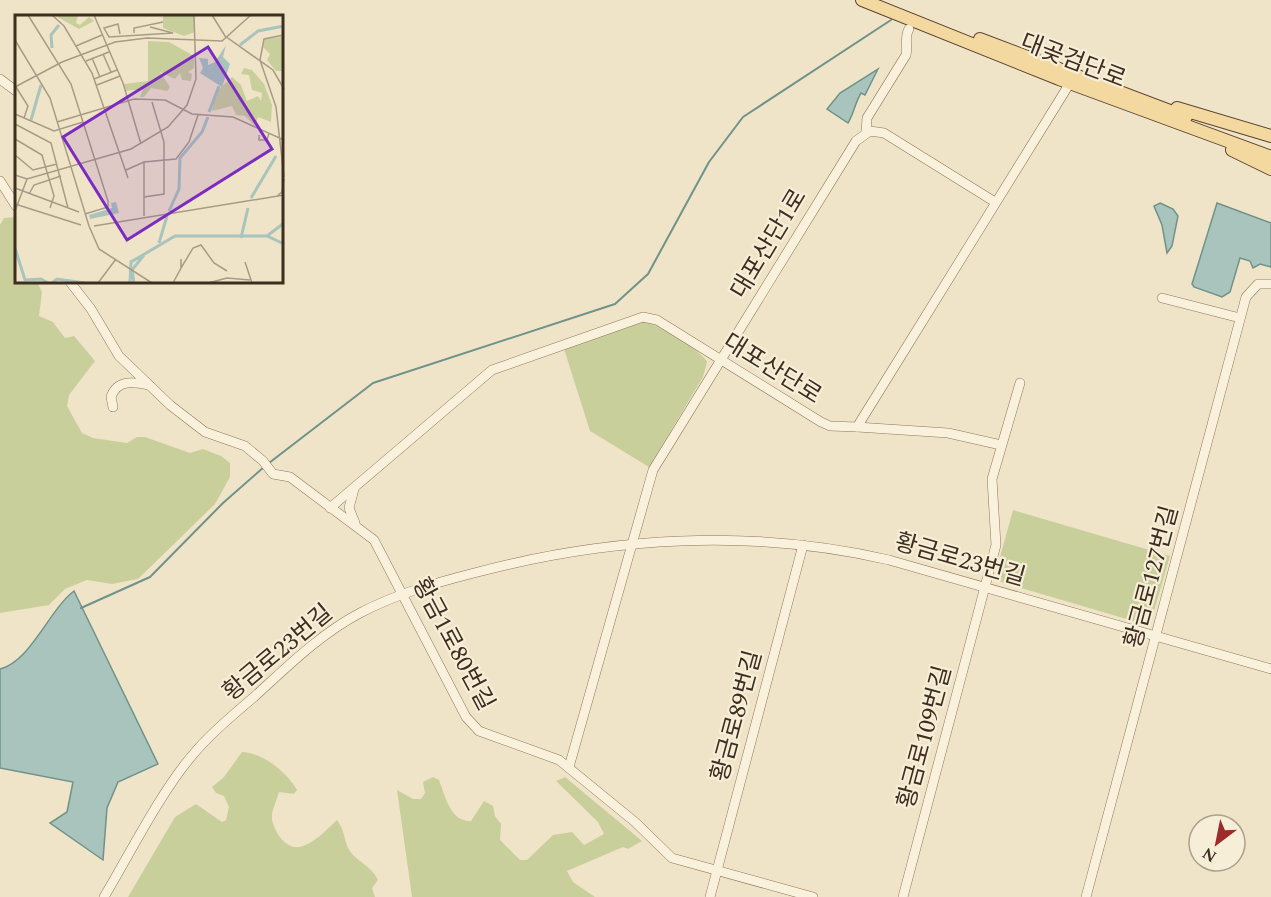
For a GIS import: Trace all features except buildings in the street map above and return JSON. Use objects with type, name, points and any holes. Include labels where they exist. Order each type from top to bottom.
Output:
[{"type":"main road","name":"대곶검단로","points":[[862,0],[1070,83],[1271,157]]},
{"type":"main road","name":"대곶검단로","points":[[884,0],[927,19],[1271,149]]},
{"type":"main road","points":[[1108,87],[1271,136]]},
{"type":"main road","points":[[1166,118],[1271,169]]},
{"type":"street","name":"대포산단1로","points":[[631,543],[647,484],[656,464],[852,148],[868,131],[867,118],[906,55],[908,46],[906,36],[909,29]]},
{"type":"street","points":[[0,79],[15,91]]},
{"type":"street","points":[[857,427],[1070,83]]},
{"type":"street","points":[[868,131],[879,131],[892,137],[995,202]]},
{"type":"street","points":[[0,181],[15,204]]},
{"type":"street","name":"황금로127번길","points":[[1086,897],[1246,297],[1253,286],[1262,283],[1271,284]]},
{"type":"street","points":[[72,284],[91,309],[119,356],[149,385]]},
{"type":"street","points":[[1162,298],[1240,318]]},
{"type":"street","name":"대포산단로","points":[[330,508],[492,370],[591,334],[648,317],[657,320],[826,425],[948,433],[1001,445]]},
{"type":"street","points":[[113,407],[111,397],[118,386],[128,382],[149,385]]},
{"type":"street","name":"황금로109번길","points":[[903,897],[997,538],[992,479],[1020,383]]},
{"type":"street","name":"황금1로80번길","points":[[149,385],[170,405],[205,432],[245,446],[263,461],[271,472],[290,477],[374,540],[471,724],[487,735],[545,754],[569,767],[635,822],[665,854],[717,871],[813,897]]},
{"type":"street","points":[[355,487],[349,508],[356,525]]},
{"type":"street","name":"황금로23번길","points":[[104,897],[178,774],[201,744],[327,633],[358,614],[404,594],[538,557],[631,543],[725,540],[803,545],[869,556],[1157,635],[1271,669]]},
{"type":"street","points":[[569,767],[631,543]]},
{"type":"street","name":"황금로89번길","points":[[710,897],[803,545]]},
{"type":"green space","points":[[15,217],[15,284],[38,284],[42,292],[39,316],[53,322],[65,338],[74,336],[95,361],[69,395],[67,406],[82,433],[93,438],[127,443],[137,437],[145,437],[190,453],[203,449],[221,456],[230,463],[230,477],[215,504],[138,579],[112,584],[87,580],[65,589],[49,605],[0,613],[0,225],[4,218]]},
{"type":"green space","points":[[643,321],[678,338],[707,362],[703,377],[649,467],[590,431],[564,349]]},
{"type":"green space","points":[[1013,510],[1170,556],[1152,618],[1140,623],[1001,582],[996,574],[997,568]]},
{"type":"green space","points":[[242,752],[258,756],[274,765],[297,790],[294,794],[279,792],[274,806],[272,819],[281,838],[289,845],[299,847],[320,836],[337,820],[348,848],[378,880],[372,888],[375,897],[128,897],[175,817],[196,804],[222,822],[226,820],[229,807],[224,796],[216,793],[212,787],[224,777]]},
{"type":"green space","points":[[433,777],[439,780],[453,812],[464,820],[471,821],[484,801],[493,806],[495,816],[501,824],[500,840],[520,860],[527,860],[553,835],[572,832],[584,845],[604,834],[598,822],[556,781],[565,777],[642,841],[628,849],[623,847],[567,871],[573,882],[595,897],[412,897],[397,790],[413,799],[421,799],[425,793],[423,782]]},
{"type":"water","points":[[878,69],[865,95],[861,93],[848,123],[827,109],[840,93]]},
{"type":"water","points":[[1160,203],[1173,209],[1178,216],[1172,246],[1167,253],[1162,225],[1154,206]]},
{"type":"water","points":[[1217,203],[1271,223],[1271,267],[1260,264],[1253,268],[1250,261],[1240,258],[1230,292],[1222,297],[1194,287],[1192,284]]},
{"type":"water","points":[[74,591],[158,764],[118,782],[107,808],[103,860],[50,823],[67,812],[73,782],[0,768],[0,669],[21,656],[56,610]]},
{"type":"waterway","points":[[269,463],[373,383],[615,304],[648,274],[709,162],[743,117],[891,20]]},
{"type":"waterway","points":[[81,608],[150,577],[223,503],[264,467]]}]
